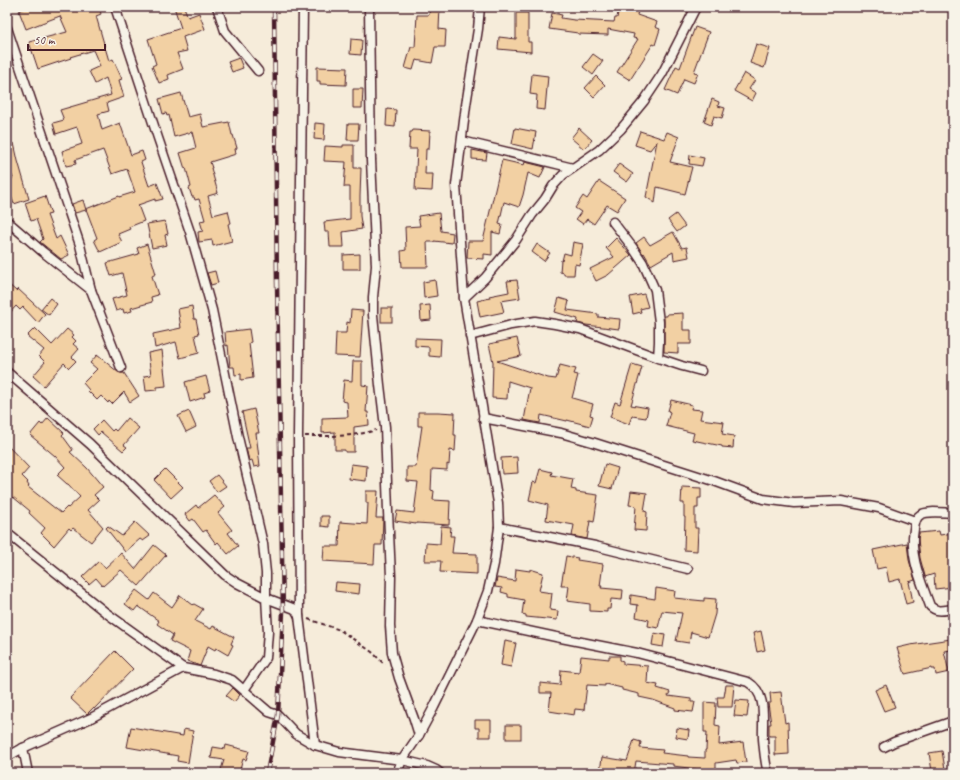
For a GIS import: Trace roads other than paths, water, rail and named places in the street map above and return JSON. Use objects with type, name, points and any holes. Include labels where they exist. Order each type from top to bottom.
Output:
[{"type":"street","points":[[115,7],[190,232],[212,310],[238,437],[263,544],[266,573],[268,632],[266,658],[244,690]]},
{"type":"street","points":[[217,7],[225,31],[258,71]]},
{"type":"street","points":[[303,7],[298,436],[299,616],[315,745]]},
{"type":"street","points":[[369,7],[371,144],[376,266],[373,315],[385,427],[391,576],[390,626],[392,653],[419,735]]},
{"type":"street","points":[[397,773],[402,760],[419,735],[434,707],[477,620],[490,584],[499,527],[498,503],[464,298],[456,185],[480,7]]},
{"type":"street","points":[[464,298],[485,278],[516,240],[553,186],[563,175],[599,150],[621,129],[644,101],[662,74],[696,7]]},
{"type":"street","points":[[7,28],[80,245],[91,290],[121,368]]},
{"type":"street","points":[[462,141],[573,168]]},
{"type":"street","points":[[7,222],[91,290]]},
{"type":"street","points":[[613,222],[643,263],[655,290],[659,322],[658,358]]},
{"type":"street","points":[[470,336],[511,325],[535,321],[555,324],[580,329],[658,358],[701,371]]},
{"type":"street","points":[[7,372],[90,444],[225,575],[266,598],[295,609],[299,616]]},
{"type":"street","points":[[483,418],[561,433],[714,481],[763,499],[794,503],[841,501],[879,508],[915,521]]},
{"type":"street","points":[[953,513],[926,512],[919,515],[915,521],[912,537],[913,552],[930,606],[934,610],[938,611],[953,609]]},
{"type":"street","points":[[499,527],[595,546],[688,569]]},
{"type":"street","points":[[7,533],[105,612],[183,668],[214,674],[232,680],[269,712],[278,715],[296,734],[315,745],[339,752],[402,760],[427,766],[440,773]]},
{"type":"street","points":[[477,620],[556,638],[637,653],[748,682],[754,685],[762,700],[763,739],[765,762],[768,773]]},
{"type":"street","points":[[7,757],[23,748],[91,718],[183,668]]},
{"type":"street","points":[[884,747],[953,721]]},
{"type":"street","points":[[23,748],[28,773]]},
{"type":"railway","points":[[267,773],[278,715],[283,612],[274,7]]}]
